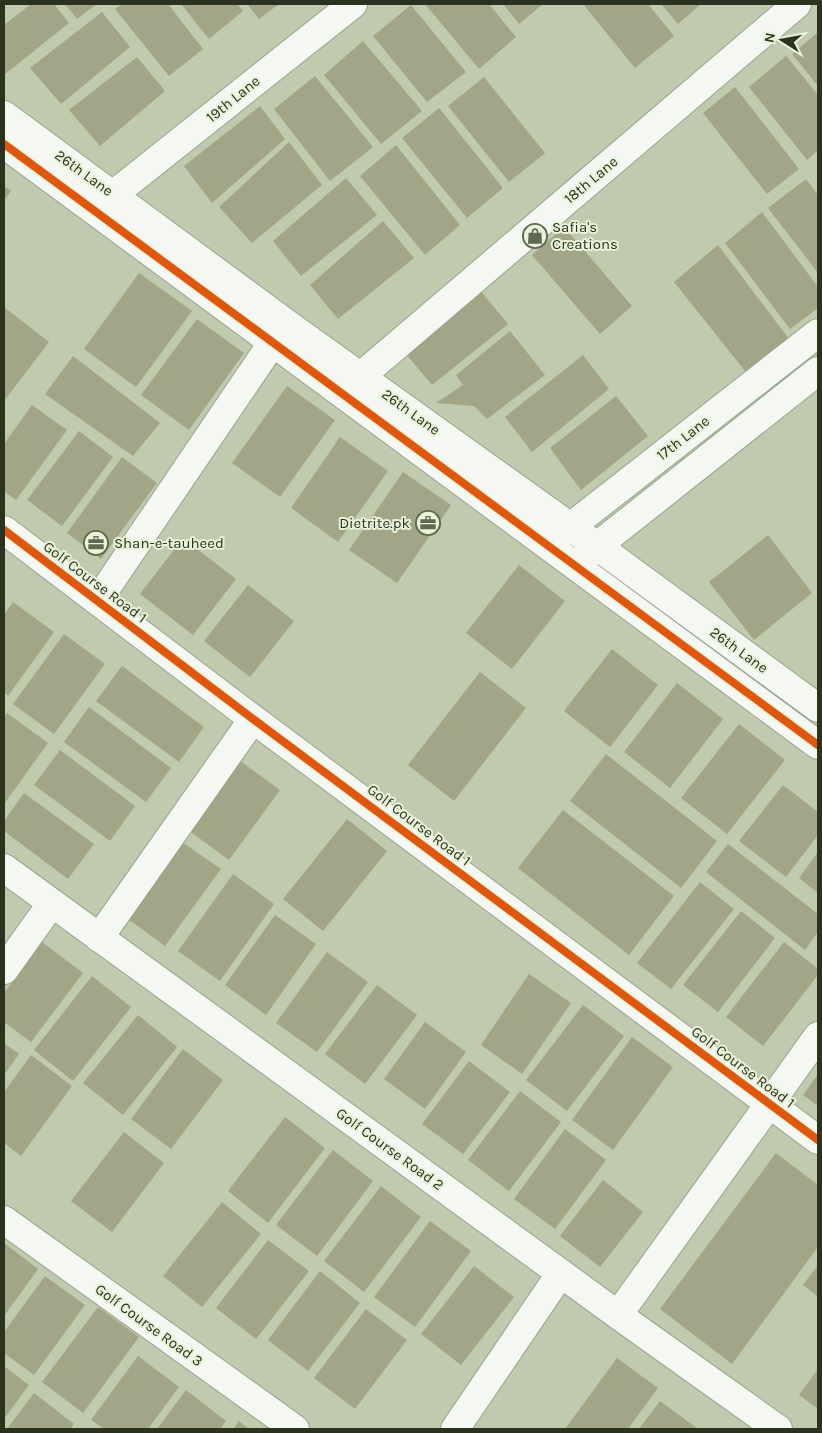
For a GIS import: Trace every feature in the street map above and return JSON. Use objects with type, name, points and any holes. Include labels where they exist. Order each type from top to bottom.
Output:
[{"type":"street","name":"19th Lane","points":[[114,194],[353,4]]},
{"type":"street","name":"18th Lane","points":[[361,376],[797,4]]},
{"type":"street","name":"26th Lane","points":[[4,115],[818,708]]},
{"type":"street","points":[[4,144],[818,745]]},
{"type":"street","name":"17th Lane","points":[[548,544],[818,333]]},
{"type":"street","points":[[98,600],[273,342]]},
{"type":"street","name":"17th Lane","points":[[577,566],[597,546],[818,371]]},
{"type":"street","name":"Golf Course Road 1","points":[[4,530],[253,719],[818,1140]]},
{"type":"street","points":[[99,938],[253,719]]},
{"type":"street","name":"Golf Course Road 2","points":[[4,868],[618,1316],[778,1429]]},
{"type":"street","points":[[4,970],[52,903]]},
{"type":"street","points":[[618,1316],[818,1036]]},
{"type":"street","name":"Golf Course Road 3","points":[[4,1220],[295,1429]]},
{"type":"street","points":[[455,1429],[561,1273]]},
{"type":"building","points":[[31,4],[54,4],[69,23],[4,75],[4,25]]},
{"type":"building","points":[[65,4],[97,4],[77,19]]},
{"type":"building","points":[[122,4],[168,4],[203,49],[169,76],[115,9]]},
{"type":"building","points":[[181,4],[237,4],[243,11],[209,39]]},
{"type":"building","points":[[247,4],[279,4],[259,19]]},
{"type":"building","points":[[425,4],[489,4],[516,37],[479,69]]},
{"type":"building","points":[[503,4],[543,4],[519,24]]},
{"type":"building","points":[[583,4],[648,4],[674,36],[635,68]]},
{"type":"building","points":[[661,4],[701,4],[678,24]]},
{"type":"building","points":[[411,5],[466,72],[427,102],[373,36]]},
{"type":"building","points":[[102,12],[130,47],[61,104],[30,68]]},
{"type":"building","points":[[818,32],[818,86],[792,54]]},
{"type":"building","points":[[363,41],[422,111],[381,144],[324,75]]},
{"type":"building","points":[[786,56],[818,95],[818,150],[807,160],[749,87]]},
{"type":"building","points":[[137,57],[165,91],[100,146],[69,110]]},
{"type":"building","points":[[315,76],[373,147],[330,181],[274,109]]},
{"type":"building","points":[[484,77],[545,153],[509,182],[448,106]]},
{"type":"building","points":[[735,87],[799,169],[767,194],[703,113]]},
{"type":"building","points":[[260,106],[285,139],[212,203],[184,166]]},
{"type":"building","points":[[439,108],[503,188],[467,218],[402,138]]},
{"type":"building","points":[[289,142],[322,185],[252,243],[219,207]]},
{"type":"building","points":[[396,145],[460,225],[425,255],[360,176]]},
{"type":"building","points":[[346,178],[377,215],[301,276],[273,241]]},
{"type":"building","points":[[806,179],[818,195],[818,273],[768,208]]},
{"type":"building","points":[[4,186],[11,191],[4,200]]},
{"type":"building","points":[[762,212],[818,287],[818,308],[790,329],[725,243]]},
{"type":"building","points":[[383,221],[414,258],[338,319],[310,285]]},
{"type":"building","points":[[564,227],[632,306],[600,334],[532,255]]},
{"type":"building","points":[[718,245],[792,343],[749,376],[674,282]]},
{"type":"building","points":[[139,273],[192,311],[136,387],[84,349]]},
{"type":"building","points":[[479,289],[508,324],[432,385],[405,353]]},
{"type":"building","points":[[4,307],[49,342],[4,401]]},
{"type":"building","points":[[197,319],[244,353],[189,430],[141,395]]},
{"type":"building","points":[[510,331],[545,375],[487,419],[474,406],[436,403],[463,385],[456,375]]},
{"type":"building","points":[[583,355],[609,389],[532,452],[505,417]]},
{"type":"building","points":[[73,356],[160,423],[133,456],[45,394]]},
{"type":"building","points":[[287,386],[335,420],[280,497],[232,463]]},
{"type":"building","points":[[616,396],[648,436],[581,490],[550,448]]},
{"type":"building","points":[[32,405],[67,430],[16,500],[4,491],[4,444]]},
{"type":"building","points":[[79,431],[113,457],[62,526],[27,500]]},
{"type":"building","points":[[340,437],[388,471],[338,542],[291,508]]},
{"type":"building","points":[[122,457],[157,483],[101,559],[67,533]]},
{"type":"building","points":[[403,472],[451,505],[397,583],[349,550]]},
{"type":"building","points":[[768,535],[812,593],[754,640],[709,582]]},
{"type":"building","points":[[183,538],[236,579],[193,635],[140,594]]},
{"type":"building","points":[[519,565],[565,601],[512,669],[466,633]]},
{"type":"building","points":[[248,585],[294,621],[250,677],[204,641]]},
{"type":"building","points":[[13,602],[54,632],[8,696],[4,692],[4,615]]},
{"type":"building","points":[[64,634],[105,664],[54,734],[13,704]]},
{"type":"building","points":[[612,649],[658,685],[610,747],[564,711]]},
{"type":"building","points":[[122,666],[204,727],[179,762],[96,701]]},
{"type":"building","points":[[480,672],[526,708],[454,801],[408,765]]},
{"type":"building","points":[[677,683],[723,719],[670,788],[624,752]]},
{"type":"building","points":[[89,707],[171,768],[146,802],[64,742]]},
{"type":"building","points":[[7,713],[48,743],[4,804],[4,717]]},
{"type":"building","points":[[739,724],[785,760],[727,834],[681,798]]},
{"type":"building","points":[[60,750],[135,806],[110,841],[34,785]]},
{"type":"building","points":[[606,754],[717,841],[681,888],[570,801]]},
{"type":"building","points":[[239,760],[280,790],[229,860],[188,830]]},
{"type":"building","points":[[783,785],[818,812],[818,835],[786,877],[739,841]]},
{"type":"building","points":[[24,793],[94,844],[68,879],[4,831],[4,821]]},
{"type":"building","points":[[563,810],[674,896],[629,955],[518,868]]},
{"type":"building","points":[[347,819],[387,851],[323,931],[283,899]]},
{"type":"building","points":[[179,840],[221,869],[165,946],[124,916]]},
{"type":"building","points":[[728,844],[818,914],[818,932],[805,950],[706,872]]},
{"type":"building","points":[[818,852],[818,893],[799,878]]},
{"type":"building","points":[[233,874],[274,904],[220,981],[178,951]]},
{"type":"building","points":[[700,882],[734,909],[671,989],[637,963]]},
{"type":"building","points":[[741,911],[775,938],[718,1012],[683,985]]},
{"type":"building","points":[[275,915],[316,944],[266,1015],[225,985]]},
{"type":"building","points":[[42,942],[83,973],[31,1042],[4,1022],[4,993]]},
{"type":"building","points":[[784,942],[818,969],[818,975],[763,1046],[726,1017]]},
{"type":"building","points":[[327,952],[368,982],[317,1052],[276,1023]]},
{"type":"building","points":[[529,974],[571,1003],[522,1074],[481,1045]]},
{"type":"building","points":[[92,976],[131,1007],[73,1081],[34,1050]]},
{"type":"building","points":[[377,985],[417,1015],[365,1084],[325,1054]]},
{"type":"building","points":[[583,1005],[624,1036],[567,1111],[526,1080]]},
{"type":"building","points":[[138,1015],[177,1047],[123,1115],[83,1083]]},
{"type":"building","points":[[425,1022],[466,1052],[425,1109],[384,1079]]},
{"type":"building","points":[[632,1037],[673,1067],[613,1150],[572,1120]]},
{"type":"building","points":[[4,1043],[19,1054],[4,1075]]},
{"type":"building","points":[[183,1049],[223,1080],[171,1149],[131,1119]]},
{"type":"building","points":[[31,1055],[72,1086],[21,1156],[4,1143],[4,1092]]},
{"type":"building","points":[[469,1061],[510,1092],[463,1154],[422,1124]]},
{"type":"building","points":[[818,1074],[818,1106],[803,1095]]},
{"type":"building","points":[[520,1091],[561,1122],[509,1191],[468,1160]]},
{"type":"building","points":[[285,1117],[325,1148],[268,1223],[228,1191]]},
{"type":"building","points":[[565,1129],[606,1160],[555,1229],[514,1199]]},
{"type":"building","points":[[124,1132],[164,1163],[112,1232],[71,1201]]},
{"type":"building","points":[[333,1150],[373,1181],[317,1256],[276,1225]]},
{"type":"building","points":[[776,1153],[818,1185],[818,1247],[732,1364],[660,1309]]},
{"type":"building","points":[[603,1180],[643,1212],[600,1267],[560,1236]]},
{"type":"building","points":[[381,1186],[421,1217],[364,1292],[324,1261]]},
{"type":"building","points":[[222,1202],[261,1234],[202,1307],[163,1276]]},
{"type":"building","points":[[430,1221],[471,1251],[415,1327],[374,1297]]},
{"type":"building","points":[[268,1240],[309,1271],[256,1339],[216,1308]]},
{"type":"building","points":[[4,1243],[38,1269],[4,1316]]},
{"type":"building","points":[[818,1265],[818,1297],[803,1285]]},
{"type":"building","points":[[474,1266],[514,1297],[461,1365],[421,1334]]},
{"type":"building","points":[[320,1271],[360,1303],[308,1371],[268,1340]]},
{"type":"building","points":[[45,1276],[85,1305],[34,1375],[4,1353],[4,1332]]},
{"type":"building","points":[[98,1307],[139,1337],[83,1413],[42,1382]]},
{"type":"building","points":[[366,1309],[407,1340],[355,1409],[314,1378]]},
{"type":"building","points":[[138,1356],[179,1387],[148,1429],[104,1429],[91,1420]]},
{"type":"building","points":[[617,1358],[658,1388],[628,1429],[565,1429]]},
{"type":"building","points":[[4,1366],[29,1385],[4,1419]]},
{"type":"building","points":[[818,1369],[818,1409],[799,1395]]},
{"type":"building","points":[[186,1390],[226,1421],[220,1429],[157,1429]]},
{"type":"building","points":[[34,1393],[74,1424],[70,1429],[7,1429]]},
{"type":"building","points":[[660,1401],[698,1429],[639,1429]]},
{"type":"building","points":[[239,1421],[249,1429],[233,1429]]},
{"type":"cycle path","points":[[4,144],[818,745]]},
{"type":"cycle path","points":[[4,530],[253,719],[818,1140]]},
{"type":"place","name":"Safia's Creations","points":[[535,236]]},
{"type":"place","name":"Dietrite.pk","points":[[428,523]]},
{"type":"place","name":"Shan-e-tauheed","points":[[96,543]]}]
